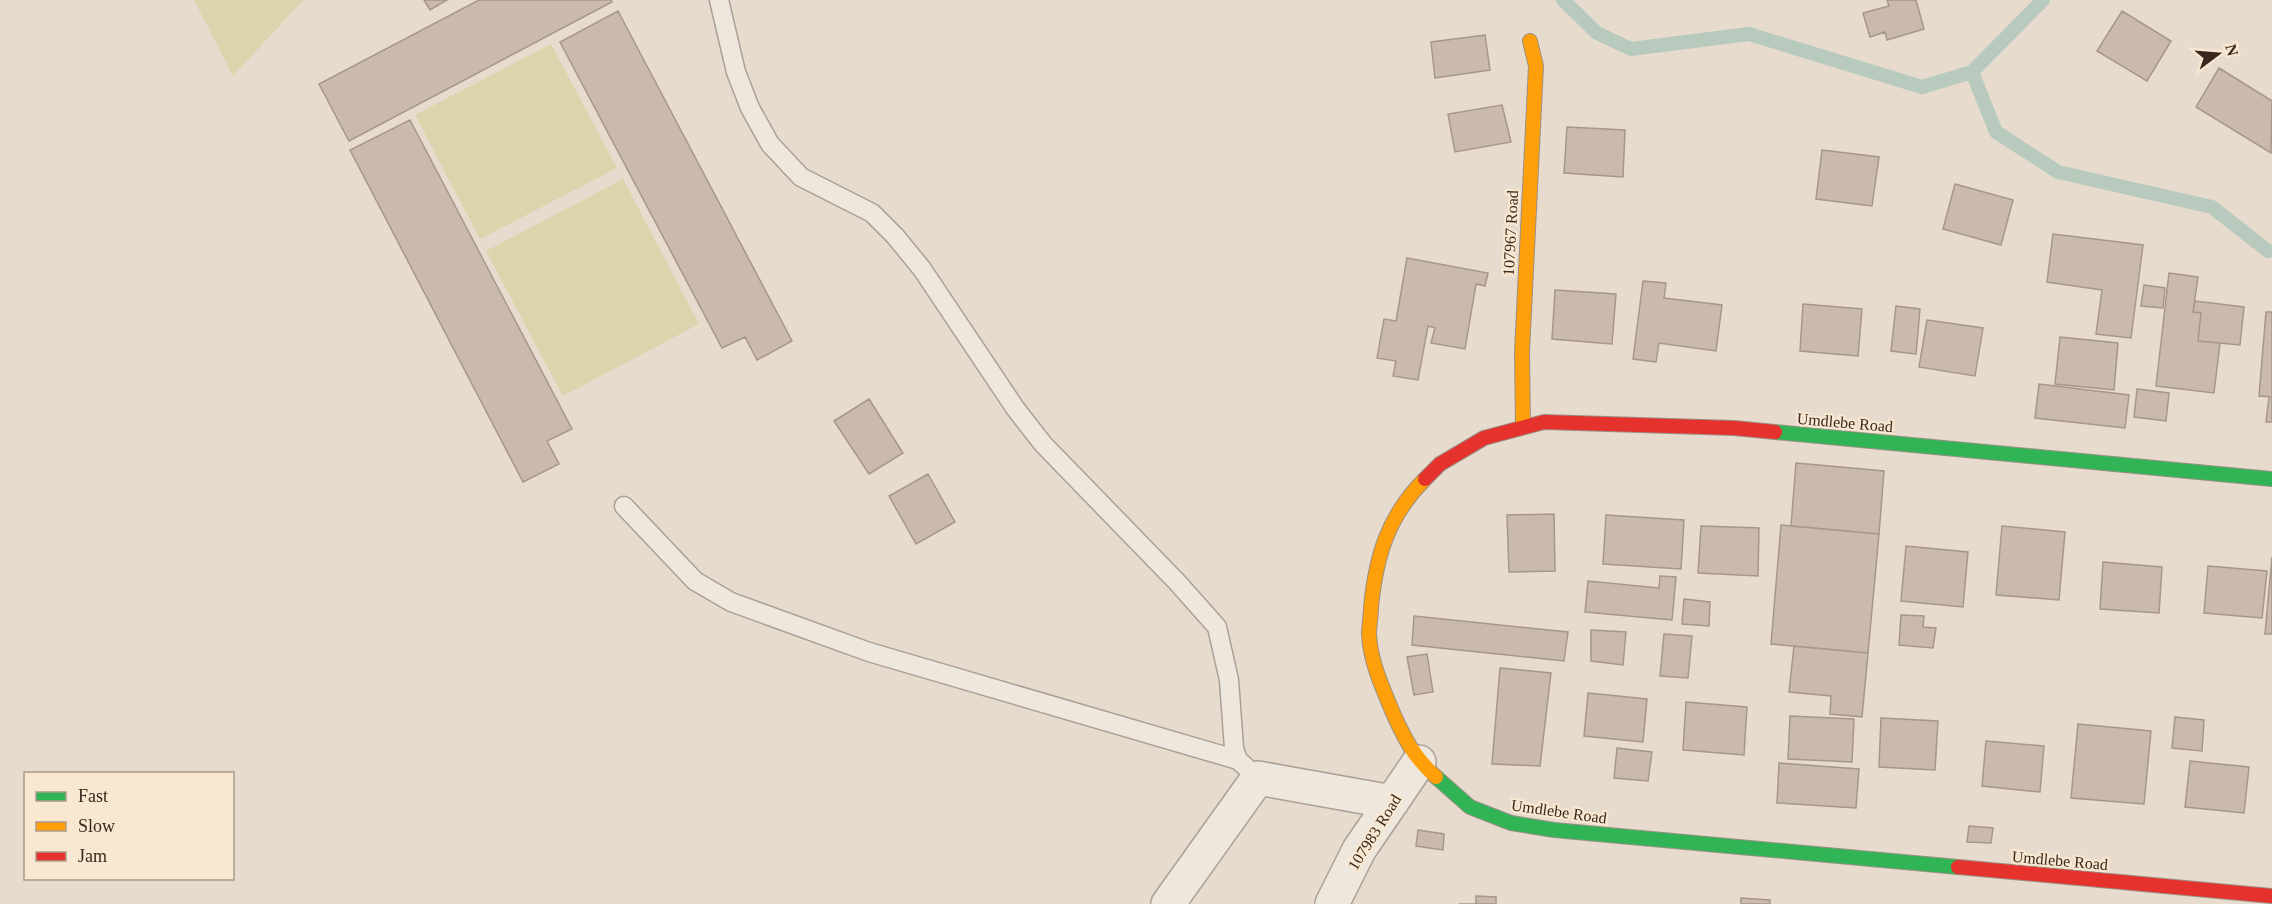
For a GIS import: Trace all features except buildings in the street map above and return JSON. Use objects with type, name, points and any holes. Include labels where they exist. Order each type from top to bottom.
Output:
[{"type":"street","name":"107967 Road","points":[[1523,427],[1521,352],[1536,66],[1530,41]]},
{"type":"street","name":"Umdlebe Road","points":[[2272,479],[1734,428],[1544,422],[1484,438],[1440,464],[1410,494],[1386,533],[1374,577],[1370,635],[1380,683],[1401,731],[1419,762],[1470,807],[1511,823],[1554,830],[2272,897]]},
{"type":"street","name":"107983 Road","points":[[1332,904],[1359,850],[1419,762]]},
{"type":"street","points":[[1168,904],[1248,769],[1392,802]]},
{"type":"lane","points":[[719,0],[736,72],[750,108],[770,144],[801,177],[872,213],[895,236],[922,269],[1015,408],[1043,444],[1178,582],[1217,627],[1229,680],[1234,748],[1248,769]]},
{"type":"lane","points":[[624,506],[695,581],[731,602],[869,652],[1248,769]]},
{"type":"shaded area","points":[[194,0],[303,0],[233,76]]},
{"type":"shaded area","points":[[551,44],[617,168],[480,239],[415,115]]},
{"type":"shaded area","points":[[623,179],[699,324],[563,396],[486,251]]},
{"type":"waterway","points":[[1563,0],[1597,33],[1631,49],[1749,34],[1922,87],[1972,72],[2043,0]]},
{"type":"waterway","points":[[1972,72],[1996,132],[2058,172],[2212,207],[2268,251]]},
{"type":"traffic: fast","points":[[1775,432],[2272,479]]},
{"type":"traffic: fast","points":[[1436,777],[1470,807],[1511,823],[1554,830],[1958,867]]},
{"type":"traffic: slow","points":[[1523,427],[1522,352],[1536,66],[1530,41]]},
{"type":"traffic: slow","points":[[1425,479],[1402,507],[1386,538],[1376,571],[1369,634],[1378,675],[1397,723],[1416,755],[1436,777]]},
{"type":"traffic: jam","points":[[1425,479],[1440,464],[1484,438],[1544,422],[1734,428],[1775,432]]},
{"type":"traffic: jam","points":[[1958,867],[2272,896]]}]
